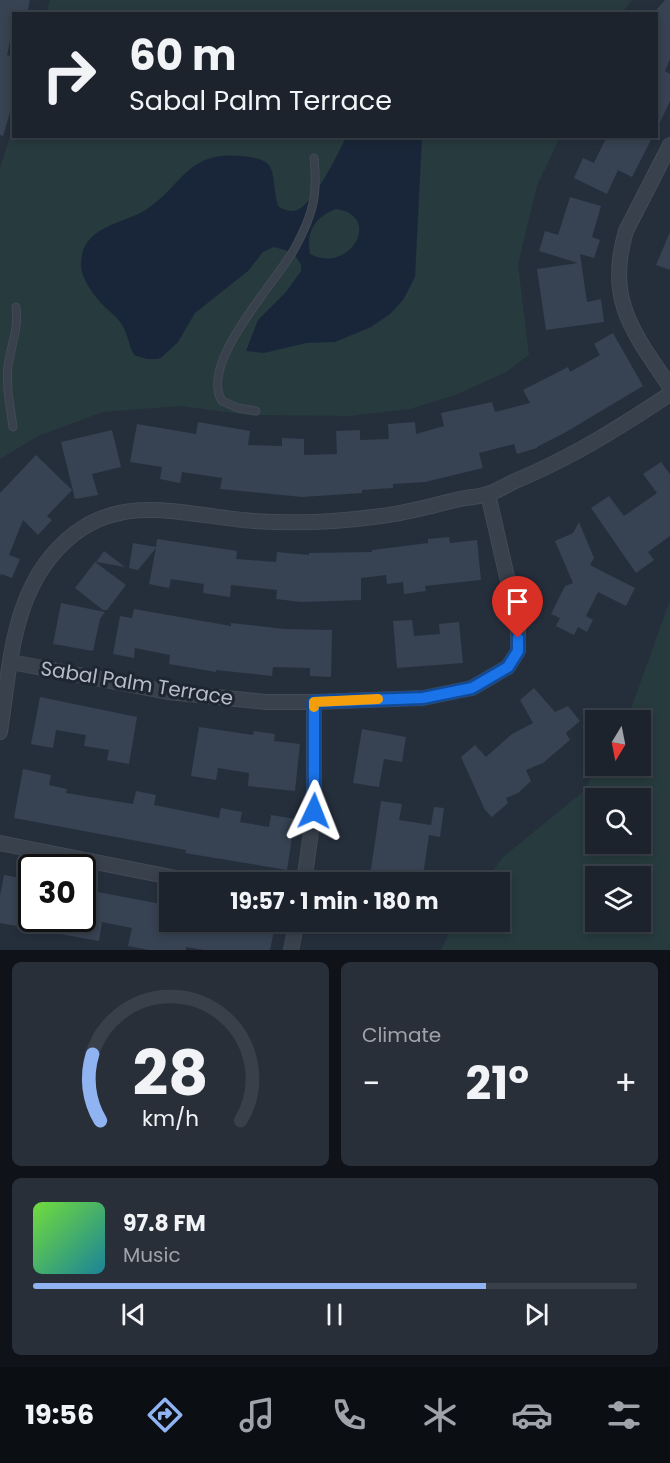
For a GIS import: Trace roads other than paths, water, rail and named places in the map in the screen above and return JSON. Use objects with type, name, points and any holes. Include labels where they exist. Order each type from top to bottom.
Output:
[{"type":"street","points":[[670,146],[626,231],[618,274],[622,302],[632,329],[670,387]]},
{"type":"street","points":[[0,732],[23,604],[39,570],[55,550],[75,533],[111,515],[123,512],[161,509],[254,521],[334,521],[382,516],[488,494],[590,445],[670,394]]},
{"type":"street","name":"Sabal Palm Terrace","points":[[11,662],[178,694],[266,702],[423,698],[472,688],[508,667],[518,651],[518,624],[488,494]]},
{"type":"street","points":[[305,872],[314,811],[314,702]]},
{"type":"street","points":[[0,843],[159,875]]},
{"type":"street","points":[[291,950],[295,932]]},
{"type":"lane","points":[[256,411],[238,408],[222,401],[218,392],[218,383],[222,361],[230,341],[287,261],[306,227],[317,184],[314,158]]},
{"type":"lane","points":[[13,427],[7,387],[8,366],[18,321],[16,307]]},
{"type":"water","points":[[345,138],[422,138],[415,277],[403,300],[390,314],[371,327],[335,342],[306,343],[264,353],[246,351],[258,320],[286,292],[301,271],[301,265],[295,255],[274,247],[263,252],[248,271],[195,313],[178,342],[162,357],[147,359],[134,355],[123,326],[88,286],[81,268],[83,250],[96,233],[147,209],[188,171],[209,159],[242,156],[265,162],[271,168],[279,207],[290,211],[298,210],[307,202],[332,164]],"holes":[[[336,209],[350,214],[358,222],[359,231],[356,242],[349,251],[338,257],[325,258],[310,254],[311,232],[323,216]]]}]
